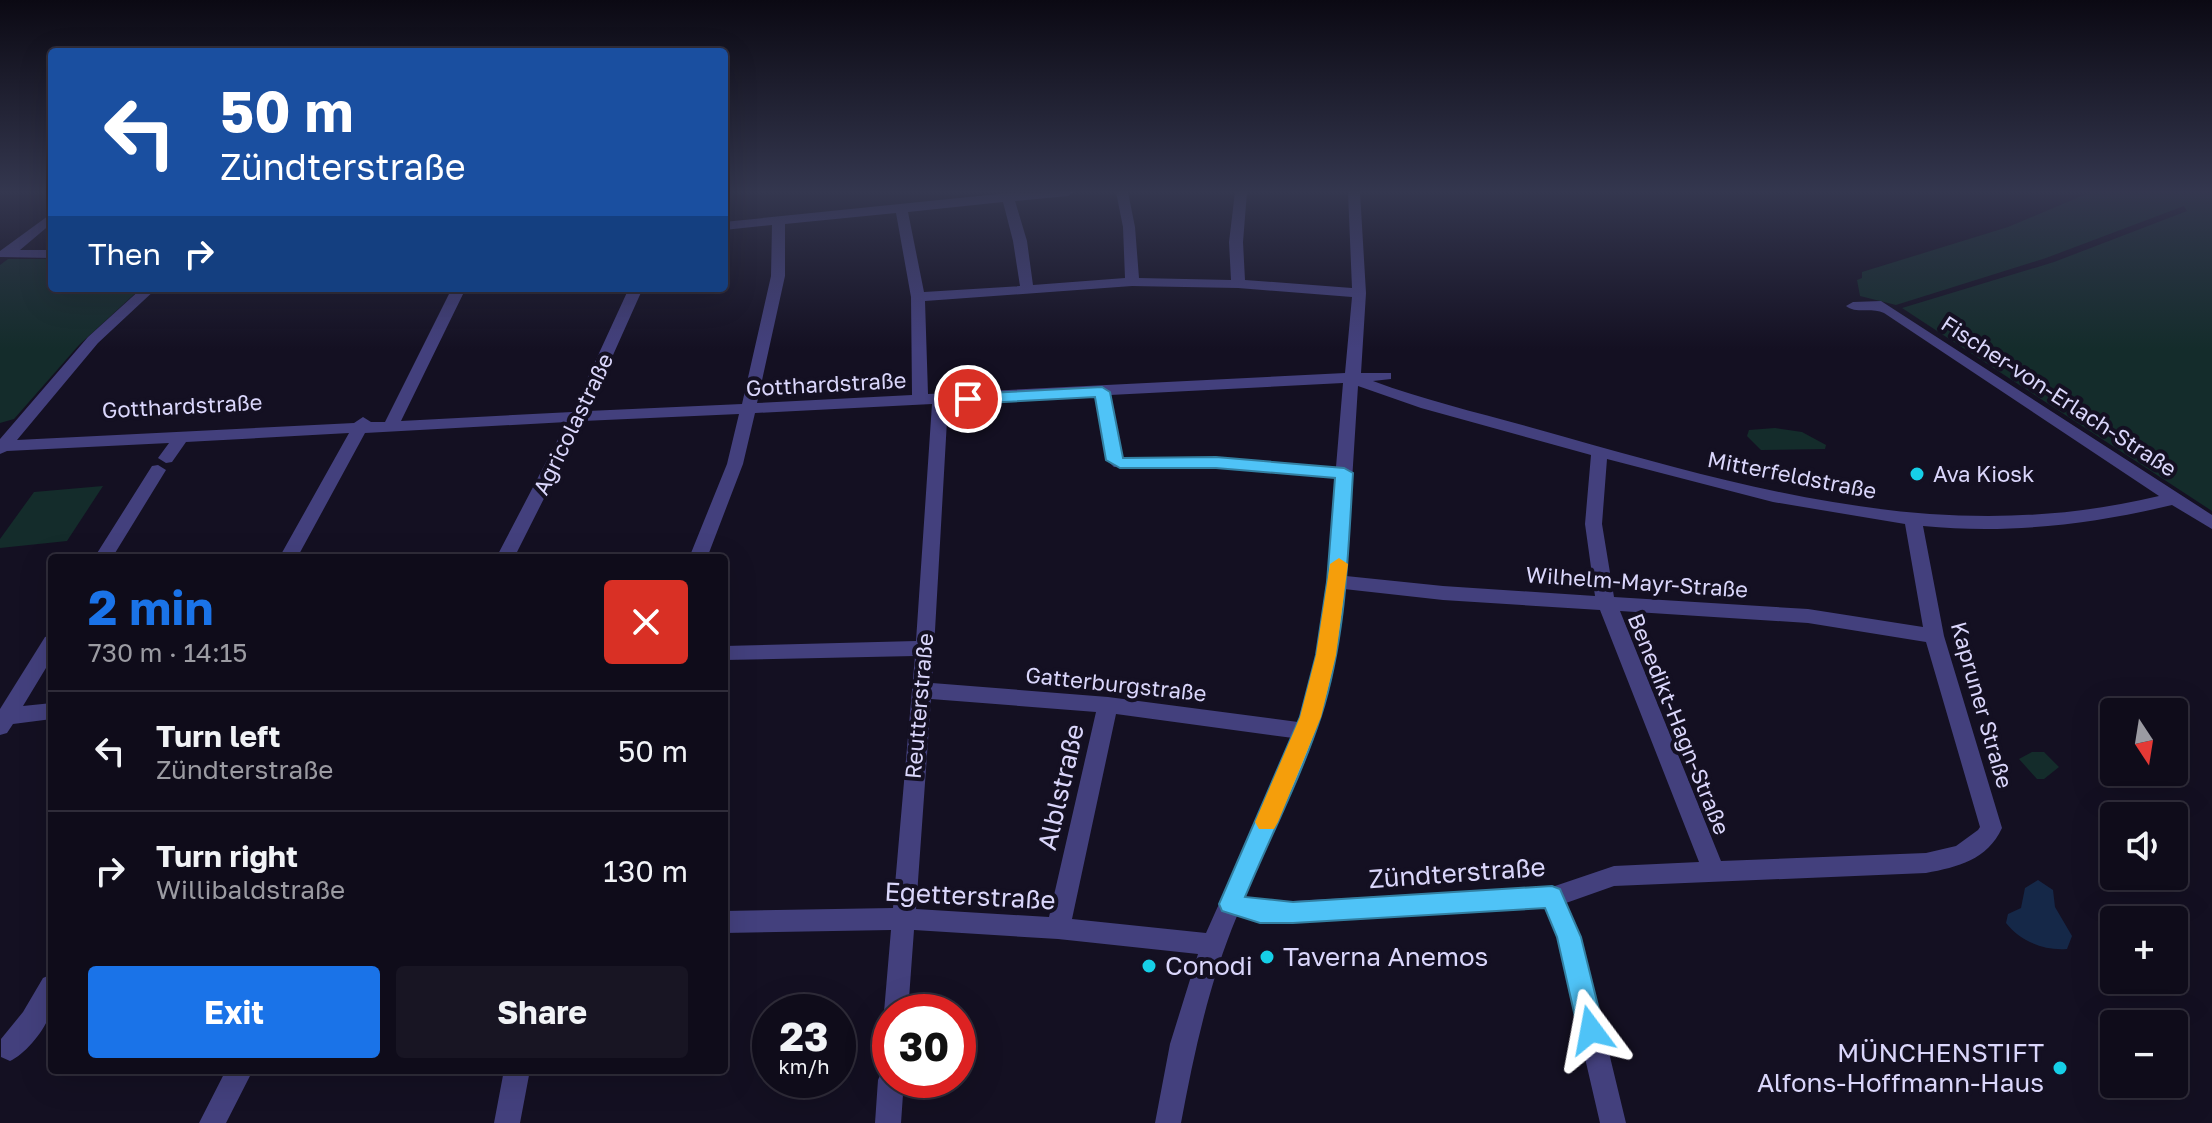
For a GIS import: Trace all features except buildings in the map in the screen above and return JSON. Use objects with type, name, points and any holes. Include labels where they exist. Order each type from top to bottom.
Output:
[{"type":"street","points":[[700,554],[735,464],[778,276],[779,244]]},
{"type":"street","name":"Reutterstraße","points":[[897,994],[924,648],[930,400],[918,297],[908,244]]},
{"type":"street","points":[[1020,244],[1027,289]]},
{"type":"street","points":[[1130,244],[1132,282]]},
{"type":"street","points":[[1236,244],[1238,284]]},
{"type":"street","points":[[1168,1123],[1183,1044],[1213,945],[1306,731],[1326,655],[1337,582],[1359,293],[1357,244]]},
{"type":"street","points":[[4,254],[48,254]]},
{"type":"street","points":[[918,297],[1132,282],[1238,284],[1359,293]]},
{"type":"street","points":[[3,443],[93,340],[146,292]]},
{"type":"street","points":[[392,422],[457,292]]},
{"type":"street","name":"Agricolastraße","points":[[507,554],[550,477],[569,428],[578,419],[634,292]]},
{"type":"street","name":"Fischer-von-Erlach-Straße","points":[[1853,306],[1882,306],[2212,523]]},
{"type":"street","name":"Gotthardstraße","points":[[3,443],[181,437],[489,414],[508,421],[578,419],[1386,376]]},
{"type":"street","name":"Mitterfeldstraße","points":[[1352,379],[1408,399],[1699,480],[1913,519],[2040,522],[2175,498]]},
{"type":"street","points":[[1102,392],[1115,460],[1120,463],[1216,463],[1344,473]]},
{"type":"street","points":[[290,554],[362,424]]},
{"type":"street","name":"Gotthardstraße","points":[[3,443],[362,424]]},
{"type":"street","points":[[106,554],[181,437]]},
{"type":"street","name":"Benedikt-Hagn-Straße","points":[[1600,453],[1591,502],[1594,551],[1606,604],[1713,870]]},
{"type":"street","name":"Kapruner Straße","points":[[1913,519],[1934,636],[1991,828],[1986,840],[1971,850],[1926,863]]},
{"type":"street","name":"Wilhelm-Mayr-Straße","points":[[1337,582],[1606,604],[1808,616],[1934,636]]},
{"type":"street","points":[[2,720],[48,648]]},
{"type":"street","points":[[728,653],[924,648]]},
{"type":"street","name":"Gatterburgstraße","points":[[920,690],[1108,705],[1306,731]]},
{"type":"street","name":"Alblstraße","points":[[1058,928],[1108,705]]},
{"type":"street","points":[[2,720],[48,712]]},
{"type":"street","name":"Zündterstraße","points":[[1230,904],[1260,912],[1293,912],[1552,897],[1614,876],[1926,863]]},
{"type":"street","points":[[1552,897],[1569,937],[1613,1123]]},
{"type":"street","name":"Egetterstraße","points":[[728,922],[903,919],[1058,928],[1213,945]]},
{"type":"street","points":[[10,1048],[32,1021],[48,993]]},
{"type":"street","points":[[212,1123],[238,1074]]},
{"type":"street","points":[[507,1123],[516,1074]]},
{"type":"street","points":[[888,1123],[890,1098]]},
{"type":"green space","points":[[1952,244],[2082,244],[1896,305],[1860,296],[1857,280],[1862,278],[1862,272]]},
{"type":"green space","points":[[2100,244],[2212,244],[2212,511],[1902,308],[2054,262]]},
{"type":"green space","points":[[8,259],[48,259],[48,292],[137,292],[79,345],[14,419],[0,423],[0,265]]},
{"type":"green space","points":[[1775,428],[1802,432],[1826,445],[1825,449],[1761,450],[1747,436],[1749,430]]},
{"type":"green space","points":[[103,486],[67,541],[0,548],[0,539],[34,492]]},
{"type":"green space","points":[[2032,752],[2044,752],[2059,767],[2044,779],[2037,779],[2019,759]]},
{"type":"water","points":[[2038,880],[2053,890],[2055,907],[2072,936],[2067,949],[2033,944],[2006,923],[2008,914],[2021,908],[2025,888]]},
{"type":"slow traffic","points":[[1266,822],[1311,717],[1326,655],[1339,564]]},
{"type":"place","name":"Ava Kiosk","points":[[1917,474]]},
{"type":"place","name":"Taverna Anemos","points":[[1267,957]]},
{"type":"place","name":"Conodi","points":[[1149,966]]},
{"type":"place","name":"MÜNCHENSTIFT Alfons-Hoffmann-Haus","points":[[2060,1068]]},
{"type":"route","points":[[968,399],[1102,392],[1115,460],[1120,463],[1216,463],[1344,473],[1337,582],[1326,655],[1311,717],[1230,904],[1260,912],[1293,912],[1552,897],[1569,937],[1591,1030]]}]
